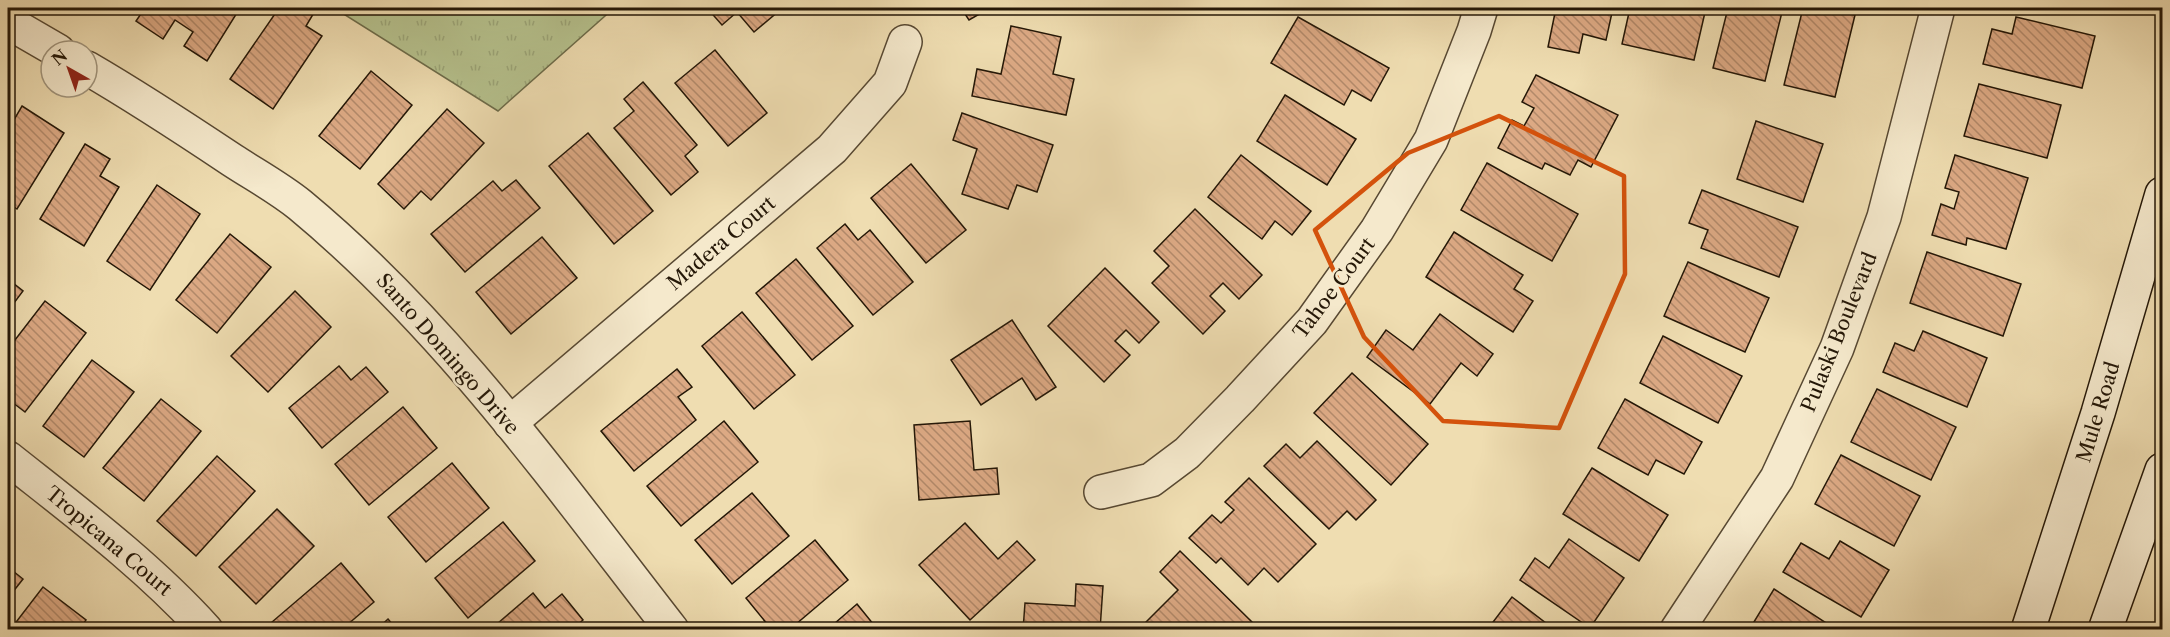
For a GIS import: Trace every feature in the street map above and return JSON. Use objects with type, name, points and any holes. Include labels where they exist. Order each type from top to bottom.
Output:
[{"type":"street","name":"Tahoe Court","points":[[1101,492],[1151,480],[1187,453],[1312,321],[1377,230],[1431,140],[1481,8]]},
{"type":"street","name":"Pulaski Boulevard","points":[[1677,630],[1777,478],[1837,348],[1884,217],[1938,8]]},
{"type":"street","points":[[8,22],[39,40]]},
{"type":"street","name":"Madera Court","points":[[510,423],[832,149],[890,83],[904,42]]},
{"type":"street","name":"Santo Domingo Drive","points":[[99,75],[135,96],[298,203],[381,276],[427,324],[510,423],[672,630]]},
{"type":"street","name":"Mule Road","points":[[2028,630],[2098,413],[2163,194]]},
{"type":"street","name":"Tropicana Court","points":[[8,458],[140,564],[206,630]]},
{"type":"street","points":[[2105,630],[2163,470]]},
{"type":"highlighted area","points":[[1499,116],[1624,176],[1625,274],[1559,428],[1443,421],[1364,337],[1315,230],[1408,153]]},
{"type":"green space","points":[[334,8],[614,8],[498,111]]},
{"type":"building","points":[[145,8],[240,8],[207,61],[184,46],[193,32],[175,20],[163,39],[136,21]]},
{"type":"building","points":[[279,8],[310,8],[315,11],[306,26],[322,36],[273,109],[230,79]]},
{"type":"building","points":[[707,8],[776,8],[779,11],[754,32],[737,12],[722,25]]},
{"type":"building","points":[[961,8],[990,8],[969,20]]},
{"type":"building","points":[[1556,8],[1613,8],[1606,40],[1583,34],[1579,53],[1548,47]]},
{"type":"building","points":[[1630,8],[1706,8],[1694,60],[1622,44]]},
{"type":"building","points":[[1728,8],[1783,8],[1765,81],[1713,68]]},
{"type":"building","points":[[1803,8],[1824,8],[1855,15],[1835,97],[1784,85]]},
{"type":"building","points":[[1298,17],[1389,68],[1371,101],[1352,90],[1344,105],[1271,63]]},
{"type":"building","points":[[2016,17],[2095,36],[2082,88],[1983,64],[1992,29],[2012,34]]},
{"type":"building","points":[[1011,26],[1061,37],[1053,74],[1074,79],[1066,115],[972,96],[977,69],[1001,74]]},
{"type":"building","points":[[715,50],[767,113],[728,146],[675,83]]},
{"type":"building","points":[[371,71],[412,105],[360,169],[319,136]]},
{"type":"building","points":[[1536,75],[1618,115],[1591,167],[1578,160],[1570,175],[1545,163],[1542,169],[1498,148],[1512,120],[1524,126],[1534,108],[1522,102]]},
{"type":"building","points":[[643,82],[697,145],[685,156],[698,172],[671,195],[614,128],[634,111],[624,99]]},
{"type":"building","points":[[1979,84],[2061,105],[2047,158],[1964,136]]},
{"type":"building","points":[[1285,95],[1356,139],[1327,185],[1257,141]]},
{"type":"building","points":[[22,106],[64,133],[17,209],[8,203],[8,130]]},
{"type":"building","points":[[447,109],[484,143],[431,200],[421,191],[404,209],[378,184]]},
{"type":"building","points":[[962,113],[1053,145],[1037,192],[1017,185],[1008,209],[962,194],[977,149],[953,140]]},
{"type":"building","points":[[1756,121],[1823,144],[1803,202],[1737,179]]},
{"type":"building","points":[[588,133],[653,211],[614,244],[549,166]]},
{"type":"building","points":[[85,144],[110,159],[100,176],[119,187],[84,246],[40,219]]},
{"type":"building","points":[[1241,155],[1311,211],[1292,235],[1275,221],[1262,239],[1208,197]]},
{"type":"building","points":[[1955,155],[2028,178],[2006,249],[1967,238],[1966,245],[1932,235],[1941,204],[1954,209],[1959,192],[1945,188]]},
{"type":"building","points":[[1487,163],[1578,214],[1552,261],[1461,210]]},
{"type":"building","points":[[911,164],[966,230],[926,263],[871,198]]},
{"type":"building","points":[[516,180],[540,208],[465,272],[431,234],[493,181],[502,191]]},
{"type":"building","points":[[157,185],[200,214],[150,290],[107,261]]},
{"type":"building","points":[[1702,190],[1798,227],[1779,277],[1701,248],[1708,230],[1689,223]]},
{"type":"building","points":[[1195,209],[1262,275],[1239,299],[1223,283],[1210,296],[1225,311],[1203,334],[1152,283],[1169,266],[1154,251]]},
{"type":"building","points":[[845,224],[858,240],[870,230],[913,282],[873,315],[817,248]]},
{"type":"building","points":[[1454,232],[1523,275],[1514,289],[1533,301],[1513,332],[1426,277]]},
{"type":"building","points":[[230,234],[271,267],[217,333],[176,300]]},
{"type":"building","points":[[542,237],[577,278],[511,334],[476,292]]},
{"type":"building","points":[[1927,252],[2021,284],[2003,336],[1910,303]]},
{"type":"building","points":[[796,259],[853,326],[812,360],[756,293]]},
{"type":"building","points":[[1688,262],[1769,298],[1745,352],[1664,316]]},
{"type":"building","points":[[1105,268],[1159,322],[1139,343],[1126,330],[1115,341],[1130,355],[1104,382],[1048,326]]},
{"type":"building","points":[[8,279],[23,291],[8,311]]},
{"type":"building","points":[[295,291],[331,327],[268,392],[231,356]]},
{"type":"building","points":[[45,301],[86,333],[25,412],[8,399],[8,349]]},
{"type":"building","points":[[742,312],[795,375],[754,409],[702,346]]},
{"type":"building","points":[[1440,314],[1493,354],[1477,376],[1461,363],[1430,404],[1367,357],[1386,330],[1413,350]]},
{"type":"building","points":[[1012,320],[1056,387],[1036,400],[1022,378],[981,405],[951,360]]},
{"type":"building","points":[[1923,331],[1987,358],[1967,407],[1883,372],[1895,343],[1914,351]]},
{"type":"building","points":[[1663,336],[1742,376],[1718,423],[1640,383]]},
{"type":"building","points":[[92,360],[134,392],[84,457],[43,426]]},
{"type":"building","points":[[339,366],[351,380],[366,367],[388,392],[322,448],[289,408]]},
{"type":"building","points":[[677,369],[692,387],[678,397],[696,420],[634,471],[601,431]]},
{"type":"building","points":[[1352,373],[1428,444],[1391,485],[1314,413]]},
{"type":"building","points":[[1877,389],[1956,427],[1931,480],[1851,442]]},
{"type":"building","points":[[161,399],[201,431],[144,501],[103,468]]},
{"type":"building","points":[[1625,399],[1702,442],[1684,474],[1656,460],[1648,475],[1598,448]]},
{"type":"building","points":[[403,407],[437,448],[369,505],[335,464]]},
{"type":"building","points":[[724,421],[758,462],[681,526],[647,486]]},
{"type":"building","points":[[970,421],[974,470],[997,468],[999,494],[919,500],[914,425]]},
{"type":"building","points":[[1317,441],[1376,500],[1356,520],[1347,511],[1329,529],[1264,466],[1286,444],[1300,458]]},
{"type":"building","points":[[1841,455],[1920,496],[1894,546],[1815,504]]},
{"type":"building","points":[[217,456],[255,491],[196,556],[157,521]]},
{"type":"building","points":[[452,463],[489,508],[426,562],[388,517]]},
{"type":"building","points":[[1592,468],[1668,515],[1639,561],[1563,514]]},
{"type":"building","points":[[1249,478],[1316,544],[1278,582],[1264,568],[1248,585],[1221,558],[1216,563],[1189,538],[1212,515],[1221,523],[1234,510],[1225,502]]},
{"type":"building","points":[[752,493],[789,536],[732,584],[695,540]]},
{"type":"building","points":[[277,509],[314,546],[256,604],[219,567]]},
{"type":"building","points":[[503,522],[535,561],[468,618],[435,578]]},
{"type":"building","points":[[965,523],[998,559],[1017,541],[1035,560],[970,620],[919,565]]},
{"type":"building","points":[[1569,539],[1624,578],[1590,628],[1520,580],[1535,558],[1549,568]]},
{"type":"building","points":[[815,540],[848,580],[789,630],[772,630],[746,598]]},
{"type":"building","points":[[1840,541],[1889,570],[1861,617],[1783,572],[1801,543],[1829,559]]},
{"type":"building","points":[[1180,551],[1252,622],[1244,630],[1153,630],[1146,622],[1178,590],[1160,572]]},
{"type":"building","points":[[341,563],[374,602],[341,630],[278,630],[272,622]]},
{"type":"building","points":[[8,567],[23,579],[8,598]]},
{"type":"building","points":[[1076,584],[1103,586],[1100,630],[1023,630],[1025,603],[1075,606]]},
{"type":"building","points":[[43,587],[86,620],[79,630],[10,630]]},
{"type":"building","points":[[1774,589],[1837,630],[1749,630]]},
{"type":"building","points":[[533,593],[545,608],[562,594],[583,620],[571,630],[490,630]]},
{"type":"building","points":[[1512,597],[1555,630],[1487,630]]},
{"type":"building","points":[[857,604],[878,630],[827,630]]},
{"type":"building","points":[[388,619],[397,630],[376,630]]}]
